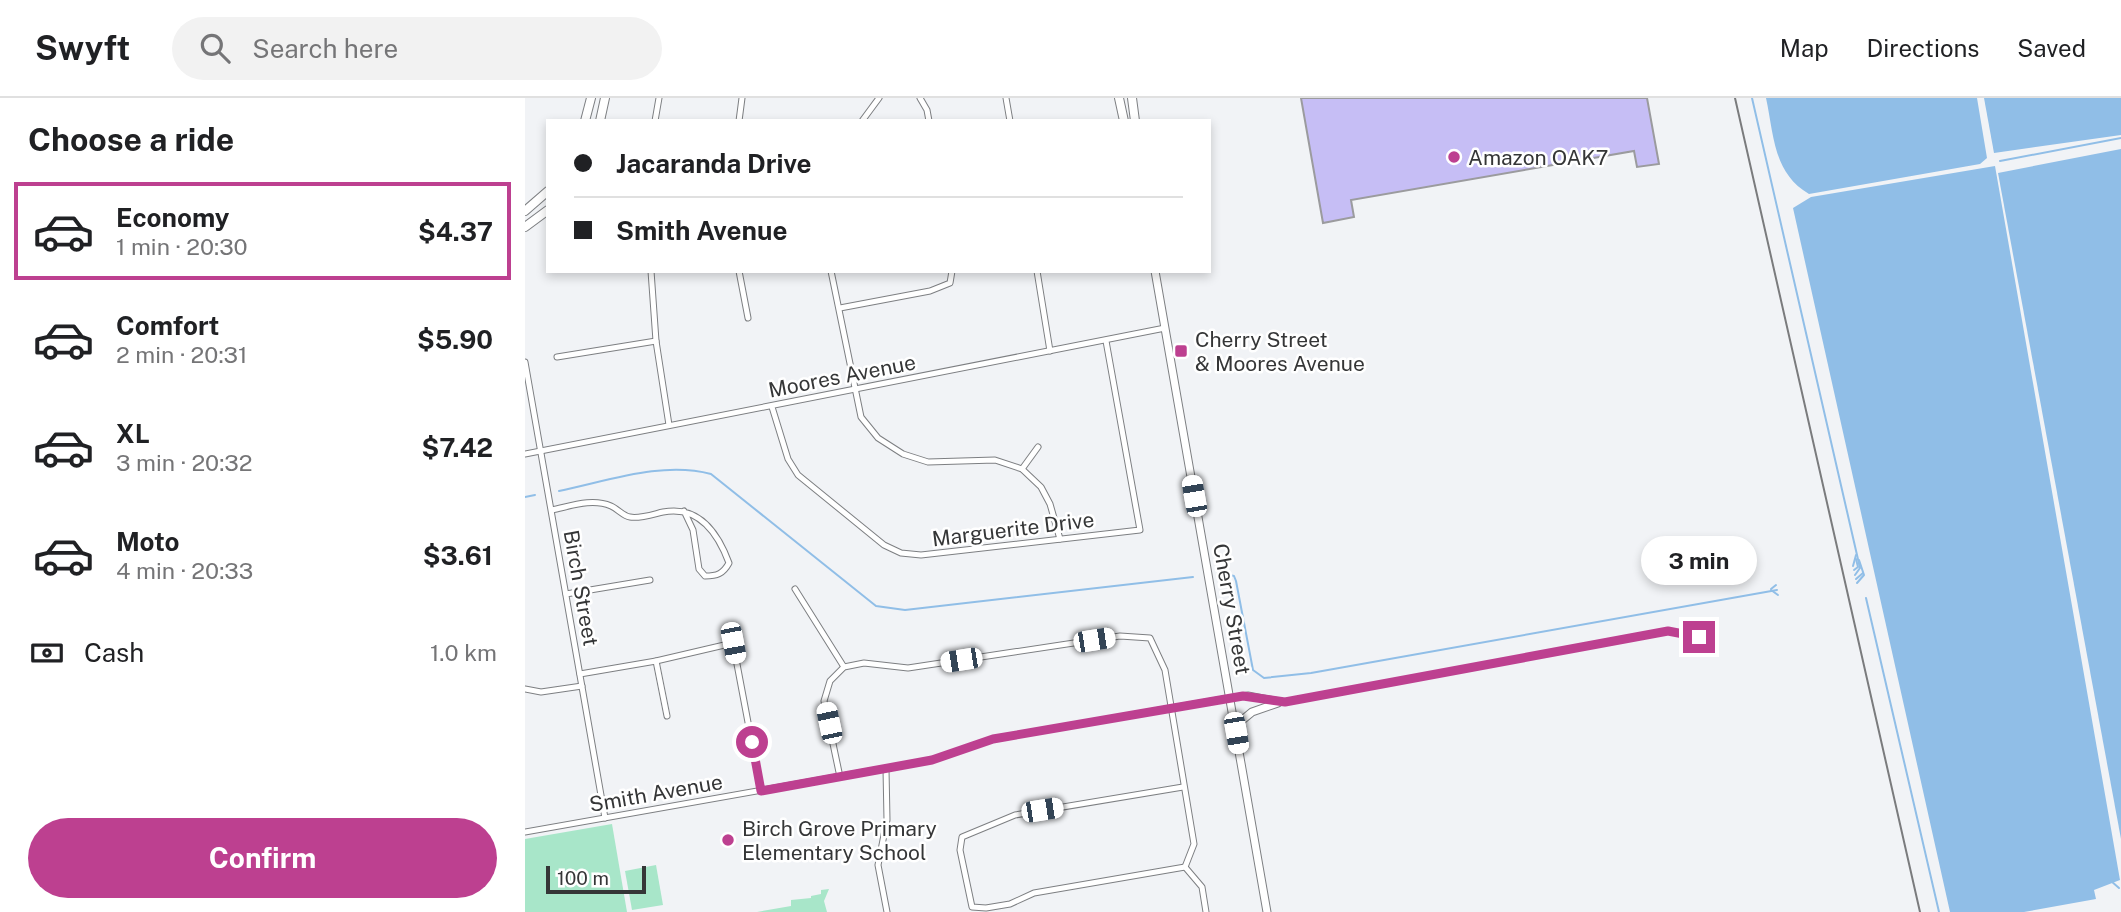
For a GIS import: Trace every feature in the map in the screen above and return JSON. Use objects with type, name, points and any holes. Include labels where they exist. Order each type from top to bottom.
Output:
[{"type":"main road","points":[[586,119],[591,98]]},
{"type":"main road","points":[[600,119],[605,98]]},
{"type":"main road","points":[[1119,98],[1124,119]]},
{"type":"main road","points":[[1132,98],[1135,119]]},
{"type":"main road","points":[[525,211],[546,193]]},
{"type":"main road","points":[[525,227],[546,211]]},
{"type":"street","points":[[655,119],[659,98]]},
{"type":"street","points":[[739,119],[742,98]]},
{"type":"street","points":[[863,119],[879,98]]},
{"type":"street","points":[[920,98],[929,119]]},
{"type":"street","points":[[1006,98],[1010,119]]},
{"type":"street","points":[[651,273],[656,341],[669,425]]},
{"type":"street","points":[[739,273],[748,318]]},
{"type":"street","points":[[831,273],[861,417],[878,438],[903,454],[928,462],[995,460],[1022,469],[1041,487],[1050,504],[1060,539]]},
{"type":"street","points":[[840,308],[930,291],[950,283],[952,273]]},
{"type":"street","points":[[1037,273],[1050,351]]},
{"type":"street","name":"Cherry Street","points":[[1155,273],[1267,912]]},
{"type":"street","name":"Moores Avenue","points":[[525,454],[1164,328]]},
{"type":"street","points":[[557,357],[656,341]]},
{"type":"street","name":"Marguerite Drive","points":[[772,407],[788,459],[798,475],[884,545],[901,553],[921,555],[1140,530],[1106,341]]},
{"type":"street","name":"Birch Street","points":[[525,362],[605,818]]},
{"type":"street","points":[[1022,469],[1038,447]]},
{"type":"street","points":[[552,510],[592,502],[611,506],[631,517],[684,511],[707,523],[721,541],[729,563],[725,572],[716,576],[705,576],[699,569],[693,530],[684,511]]},
{"type":"street","points":[[566,594],[650,580]]},
{"type":"street","points":[[795,589],[844,667]]},
{"type":"street","name":"Smith Avenue","points":[[525,832],[886,769],[932,760],[993,739],[1229,698],[1248,695],[1278,703],[1668,631],[1699,637]]},
{"type":"street","points":[[840,777],[824,701],[829,681],[844,667],[864,663],[908,668],[1120,636],[1150,638],[1165,670],[1183,787],[1195,844],[1185,867]]},
{"type":"street","points":[[580,674],[656,661],[733,643],[761,791]]},
{"type":"street","points":[[656,661],[667,716]]},
{"type":"street","points":[[525,689],[541,692],[582,686]]},
{"type":"street","points":[[1235,726],[1252,712],[1278,703]]},
{"type":"street","points":[[886,769],[887,820],[879,865],[887,912]]},
{"type":"street","points":[[1183,787],[1015,815],[962,837],[960,850],[972,906],[986,908],[1010,904],[1034,893],[1185,867]]},
{"type":"street","points":[[1185,867],[1202,887],[1206,912]]},
{"type":"green space","points":[[612,824],[627,912],[525,912],[525,839]]},
{"type":"green space","points":[[656,865],[663,905],[632,910],[625,871]]},
{"type":"green space","points":[[829,889],[824,901],[827,912],[757,912],[791,906],[791,900],[811,898],[821,894],[821,890]]},
{"type":"water","points":[[1766,98],[1977,98],[1987,158],[1980,164],[1809,194],[1788,175],[1782,164]]},
{"type":"water","points":[[1984,98],[2121,98],[2121,135],[1994,153]]},
{"type":"water","points":[[2121,149],[2121,839],[1998,173]]},
{"type":"water","points":[[1995,166],[2120,880],[2094,890],[2096,899],[2024,912],[1950,912],[1793,208],[1811,197]]},
{"type":"building","name":"Amazon OAK7","points":[[1301,98],[1647,98],[1659,164],[1637,167],[1634,151],[1351,200],[1354,217],[1323,223]]},
{"type":"waterway","points":[[1752,98],[1860,568],[1855,575]]},
{"type":"waterway","points":[[2000,161],[2121,138]]},
{"type":"waterway","points":[[559,491],[654,471],[711,474],[876,606],[905,610],[1193,577]]},
{"type":"waterway","points":[[525,497],[535,495]]},
{"type":"waterway","points":[[1853,566],[1856,555]]},
{"type":"waterway","points":[[1854,570],[1858,567],[1856,559]]},
{"type":"waterway","points":[[1857,583],[1864,575],[1859,560]]},
{"type":"waterway","points":[[1222,573],[1234,576],[1253,670],[1264,678],[1311,673],[1777,590]]},
{"type":"waterway","points":[[1856,579],[1863,573]]},
{"type":"waterway","points":[[1771,589],[1776,585]]},
{"type":"waterway","points":[[1771,590],[1778,595]]},
{"type":"waterway","points":[[1866,598],[1939,912]]},
{"type":"waterway","points":[[2111,881],[2119,888]]},
{"type":"railway","points":[[1735,98],[1920,912]]},
{"type":"place","name":"Amazon OAK7","points":[[1454,157]]},
{"type":"place","name":"Cherry Street & Moores Avenue","points":[[1181,351]]},
{"type":"place","name":"Birch Grove Primary Elementary School","points":[[728,840]]},
{"type":"route","points":[[752,742],[761,791],[932,760],[993,739],[1179,706],[1248,695],[1278,703],[1668,631],[1699,637]]}]
